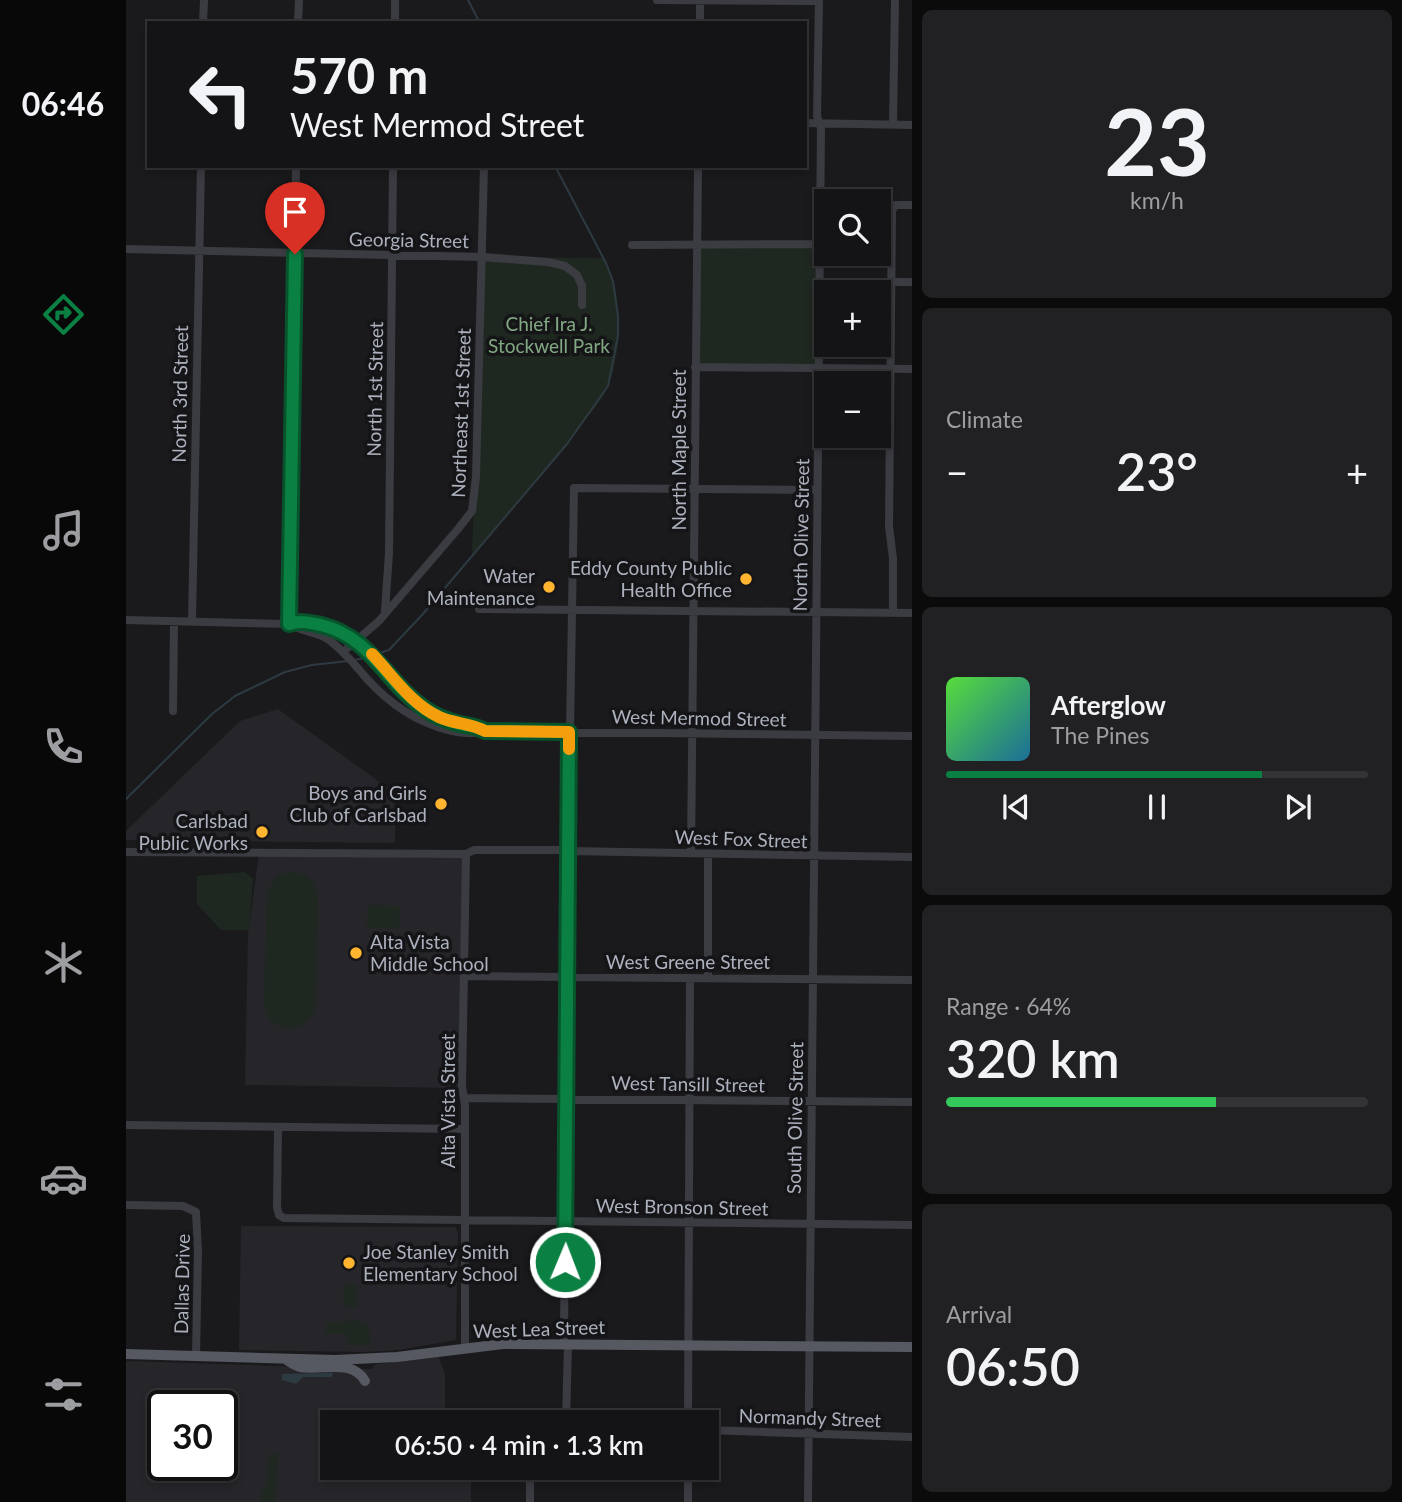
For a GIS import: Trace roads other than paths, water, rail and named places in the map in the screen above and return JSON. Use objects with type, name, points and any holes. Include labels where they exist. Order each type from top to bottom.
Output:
[{"type":"main road","name":"West Lea Street","points":[[126,1354],[370,1359],[503,1344],[912,1347]]},
{"type":"main road","points":[[285,1359],[298,1367],[353,1368],[361,1373],[365,1381]]},
{"type":"street","points":[[204,0],[204,21]]},
{"type":"street","points":[[298,21],[299,0]]},
{"type":"street","points":[[395,21],[396,0]]},
{"type":"street","points":[[657,0],[819,1]]},
{"type":"street","points":[[700,0],[700,21]]},
{"type":"street","points":[[893,124],[895,0]]},
{"type":"street","name":"North Olive Street","points":[[819,1],[817,116],[820,189]]},
{"type":"street","points":[[807,123],[912,125]]},
{"type":"street","name":"North 3rd Street","points":[[192,621],[201,168]]},
{"type":"street","points":[[289,624],[296,168]]},
{"type":"street","name":"North 1st Street","points":[[385,611],[389,553],[393,168]]},
{"type":"street","name":"Northeast 1st Street","points":[[343,652],[359,643],[379,621],[458,529],[472,508],[484,168]]},
{"type":"street","name":"North Maple Street","points":[[691,853],[698,168]]},
{"type":"street","points":[[912,205],[894,206],[891,282],[912,282]]},
{"type":"street","points":[[632,245],[814,244]]},
{"type":"street","name":"Georgia Street","points":[[126,249],[482,257],[548,262],[565,266],[580,280],[582,305]]},
{"type":"street","name":"North Olive Street","points":[[815,734],[820,266]]},
{"type":"street","points":[[891,357],[889,526],[893,559],[893,613]]},
{"type":"street","points":[[695,367],[912,369]]},
{"type":"street","points":[[566,1410],[569,732],[574,488],[816,491]]},
{"type":"street","points":[[479,609],[912,613]]},
{"type":"street","points":[[126,620],[296,622],[319,625],[359,643],[379,661],[408,695],[427,711],[449,721],[477,726],[485,731]]},
{"type":"street","points":[[173,711],[174,621]]},
{"type":"street","points":[[289,624],[326,637],[382,694],[413,717],[457,731],[477,734],[485,731]]},
{"type":"street","name":"West Mermod Street","points":[[485,731],[912,736]]},
{"type":"street","name":"South Olive Street","points":[[808,1502],[815,734]]},
{"type":"street","name":"West Fox Street","points":[[126,852],[466,854],[474,850],[912,858]]},
{"type":"street","name":"Alta Vista Street","points":[[465,1348],[466,854]]},
{"type":"street","points":[[708,855],[708,978]]},
{"type":"street","name":"West Greene Street","points":[[464,976],[912,980]]},
{"type":"street","points":[[688,1410],[690,978]]},
{"type":"street","name":"West Tansill Street","points":[[464,1098],[912,1102]]},
{"type":"street","points":[[126,1125],[465,1129]]},
{"type":"street","name":"West Bronson Street","points":[[278,1128],[277,1207],[279,1215],[284,1218],[464,1222],[912,1224]]},
{"type":"street","name":"Dallas Drive","points":[[126,1205],[183,1206],[196,1212],[196,1357]]},
{"type":"street","name":"Normandy Street","points":[[719,1430],[912,1437]]},
{"type":"street","points":[[530,1480],[530,1502]]},
{"type":"street","points":[[688,1480],[688,1502]]},
{"type":"waterway","points":[[468,0],[479,21]]},
{"type":"waterway","points":[[374,655],[389,650],[422,615],[567,444],[608,386],[618,336],[613,281],[556,168]]},
{"type":"waterway","points":[[354,660],[369,657]]},
{"type":"waterway","points":[[126,799],[212,714],[235,696],[285,672],[312,665],[348,661]]},
{"type":"place","name":"Eddy County Public Health Office","points":[[746,579]]},
{"type":"place","name":"Water Maintenance","points":[[549,587]]},
{"type":"place","name":"Boys and Girls Club of Carlsbad","points":[[441,804]]},
{"type":"place","name":"Carlsbad Public Works","points":[[262,832]]},
{"type":"place","name":"Alta Vista Middle School","points":[[356,953]]},
{"type":"place","name":"Joe Stanley Smith Elementary School","points":[[349,1263]]},
{"type":"park label","name":"Chief Ira J. Stockwell Park","points":[[549,335]]}]
